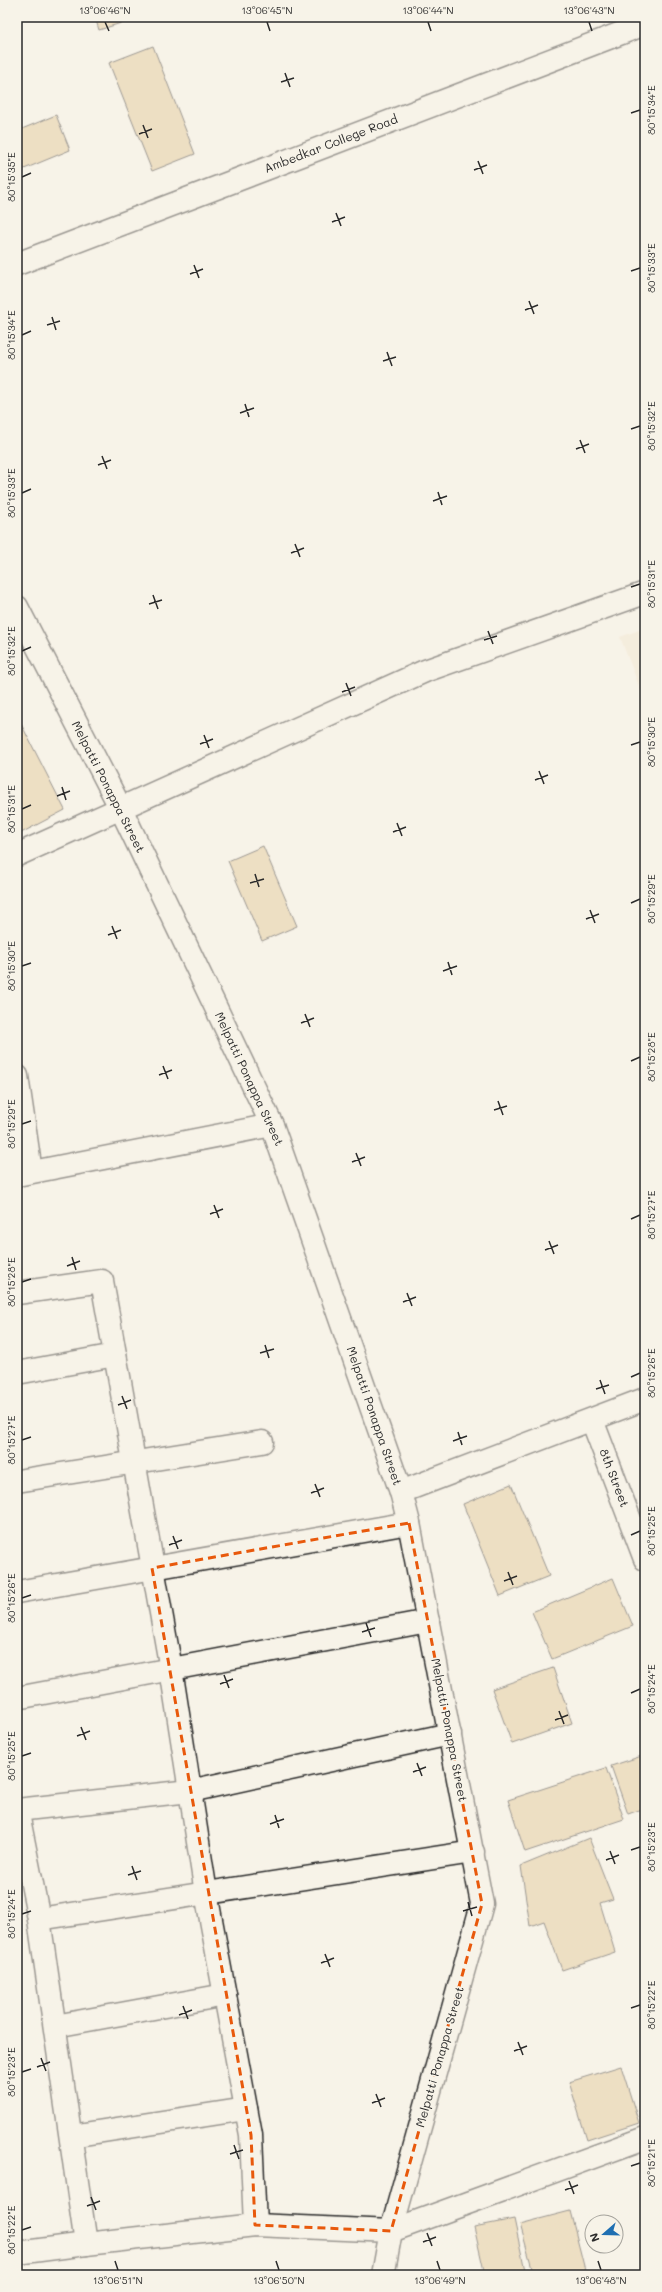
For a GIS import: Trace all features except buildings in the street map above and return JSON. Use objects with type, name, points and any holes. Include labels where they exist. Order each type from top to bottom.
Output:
[{"type":"street","name":"Ambedkar College Road","points":[[17,264],[645,24]]},
{"type":"street","points":[[17,855],[424,671],[645,593]]},
{"type":"street","name":"Melpatti Ponappa Street","points":[[17,607],[121,809],[272,1125],[401,1492],[409,1523],[482,1904],[392,2231],[382,2275]]},
{"type":"street","points":[[17,1076],[24,1173],[272,1125]]},
{"type":"street","points":[[17,1293],[102,1281],[171,1669],[206,1893],[251,2135],[255,2225]]},
{"type":"street","points":[[17,1373],[115,1355]]},
{"type":"street","points":[[401,1492],[645,1399]]},
{"type":"street","name":"8th Street","points":[[592,1420],[645,1559]]},
{"type":"street","points":[[17,1481],[262,1442]]},
{"type":"street","points":[[17,1592],[409,1523]]},
{"type":"street","points":[[17,1698],[428,1621]]},
{"type":"street","points":[[86,2244],[39,1919],[17,1810],[190,1791],[450,1734]]},
{"type":"street","points":[[39,1919],[472,1852]]},
{"type":"street","points":[[55,2026],[225,1995]]},
{"type":"street","points":[[71,2136],[246,2109]]},
{"type":"street","points":[[17,2253],[255,2225],[392,2231],[645,2138]]},
{"type":"highlighted area","points":[[409,1523],[482,1904],[391,2231],[255,2225],[251,2135],[152,1568]]},
{"type":"shaded area","points":[[645,628],[645,701],[620,637]]}]
